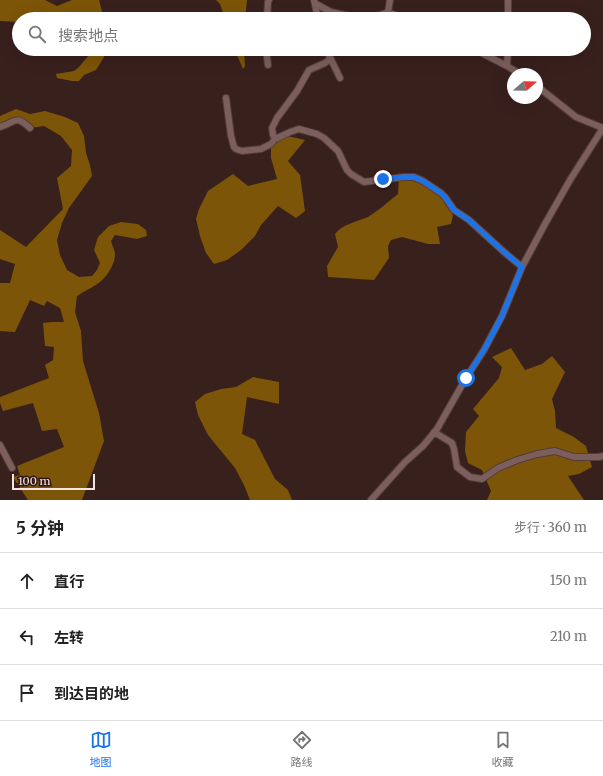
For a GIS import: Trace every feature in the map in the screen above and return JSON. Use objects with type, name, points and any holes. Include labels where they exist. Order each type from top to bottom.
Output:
[{"type":"street","points":[[268,12],[269,0]]},
{"type":"street","points":[[388,12],[390,0]]},
{"type":"street","points":[[508,0],[508,12]]},
{"type":"street","points":[[315,2],[317,12]]},
{"type":"street","points":[[315,2],[331,12]]},
{"type":"street","points":[[267,56],[268,65]]},
{"type":"street","points":[[329,56],[340,78]]},
{"type":"street","points":[[488,56],[510,68]]},
{"type":"street","points":[[507,66],[508,56]]},
{"type":"street","points":[[275,139],[272,128],[309,70],[325,63],[330,59]]},
{"type":"street","points":[[371,500],[405,462],[423,446],[437,428],[484,350],[502,316],[522,267],[570,180],[603,128],[576,117],[543,91]]},
{"type":"street","points":[[226,98],[230,136],[236,149],[242,151],[261,149],[271,144],[275,139],[299,129],[317,134],[332,144],[338,151],[347,170],[364,182],[404,177],[414,177],[423,181],[441,193],[454,210],[469,220],[522,267]]},
{"type":"street","points":[[0,127],[19,120],[23,121],[30,128]]},
{"type":"street","points":[[434,432],[452,443],[457,467],[470,477],[482,479],[498,468],[537,454],[555,452],[574,457],[603,456]]},
{"type":"street","points":[[0,445],[12,468]]},
{"type":"shaded area","points":[[0,0],[45,0],[57,6],[72,0],[99,0],[102,12],[12,12],[12,22],[0,21]]},
{"type":"shaded area","points":[[216,0],[247,0],[246,12],[223,12],[220,4]]},
{"type":"shaded area","points":[[88,56],[104,56],[96,70],[84,75],[79,81],[57,78],[56,74],[74,71]]},
{"type":"shaded area","points":[[237,56],[244,56],[245,66],[243,69]]},
{"type":"shaded area","points":[[16,109],[30,114],[45,111],[65,117],[78,123],[84,136],[86,153],[92,176],[69,208],[62,223],[57,240],[60,255],[67,270],[79,277],[92,276],[100,263],[94,250],[98,237],[109,226],[121,222],[138,224],[146,230],[147,236],[137,239],[115,235],[111,241],[115,253],[115,259],[108,273],[96,285],[77,296],[75,312],[81,331],[83,361],[99,413],[104,441],[82,500],[28,500],[13,477],[20,475],[17,466],[64,447],[57,429],[42,431],[33,403],[3,411],[0,403],[0,397],[49,378],[45,365],[53,360],[54,347],[45,346],[43,323],[64,322],[60,308],[47,301],[44,306],[30,300],[15,332],[0,331],[0,283],[10,283],[15,264],[0,259],[0,230],[26,247],[63,209],[57,178],[71,166],[72,150],[61,136],[44,126],[30,128],[23,121],[0,127],[0,116]]},
{"type":"shaded area","points":[[283,135],[305,140],[288,161],[300,175],[305,211],[296,218],[278,206],[261,225],[255,236],[241,250],[227,260],[214,264],[206,253],[196,219],[208,191],[233,174],[248,186],[277,179],[271,158],[271,144]]},
{"type":"shaded area","points":[[399,177],[414,177],[447,200],[445,204],[453,215],[451,224],[437,227],[440,244],[428,244],[402,237],[391,240],[388,246],[389,258],[374,280],[328,277],[327,266],[338,247],[335,234],[346,226],[368,217],[398,194]]},
{"type":"shaded area","points":[[511,348],[525,370],[542,364],[552,356],[565,372],[552,399],[555,411],[556,428],[574,437],[586,446],[592,467],[579,474],[568,476],[584,500],[487,500],[491,491],[482,470],[468,463],[465,451],[466,432],[479,416],[473,409],[499,378],[502,367],[492,357]]},
{"type":"shaded area","points":[[253,377],[279,382],[279,404],[247,397],[242,434],[255,440],[275,479],[288,490],[292,500],[250,500],[235,468],[208,435],[198,415],[195,402],[205,394],[221,389],[236,387]]},
{"type":"route","points":[[383,179],[414,177],[423,181],[441,193],[454,210],[469,220],[522,267],[502,316],[484,350],[466,378]]}]
